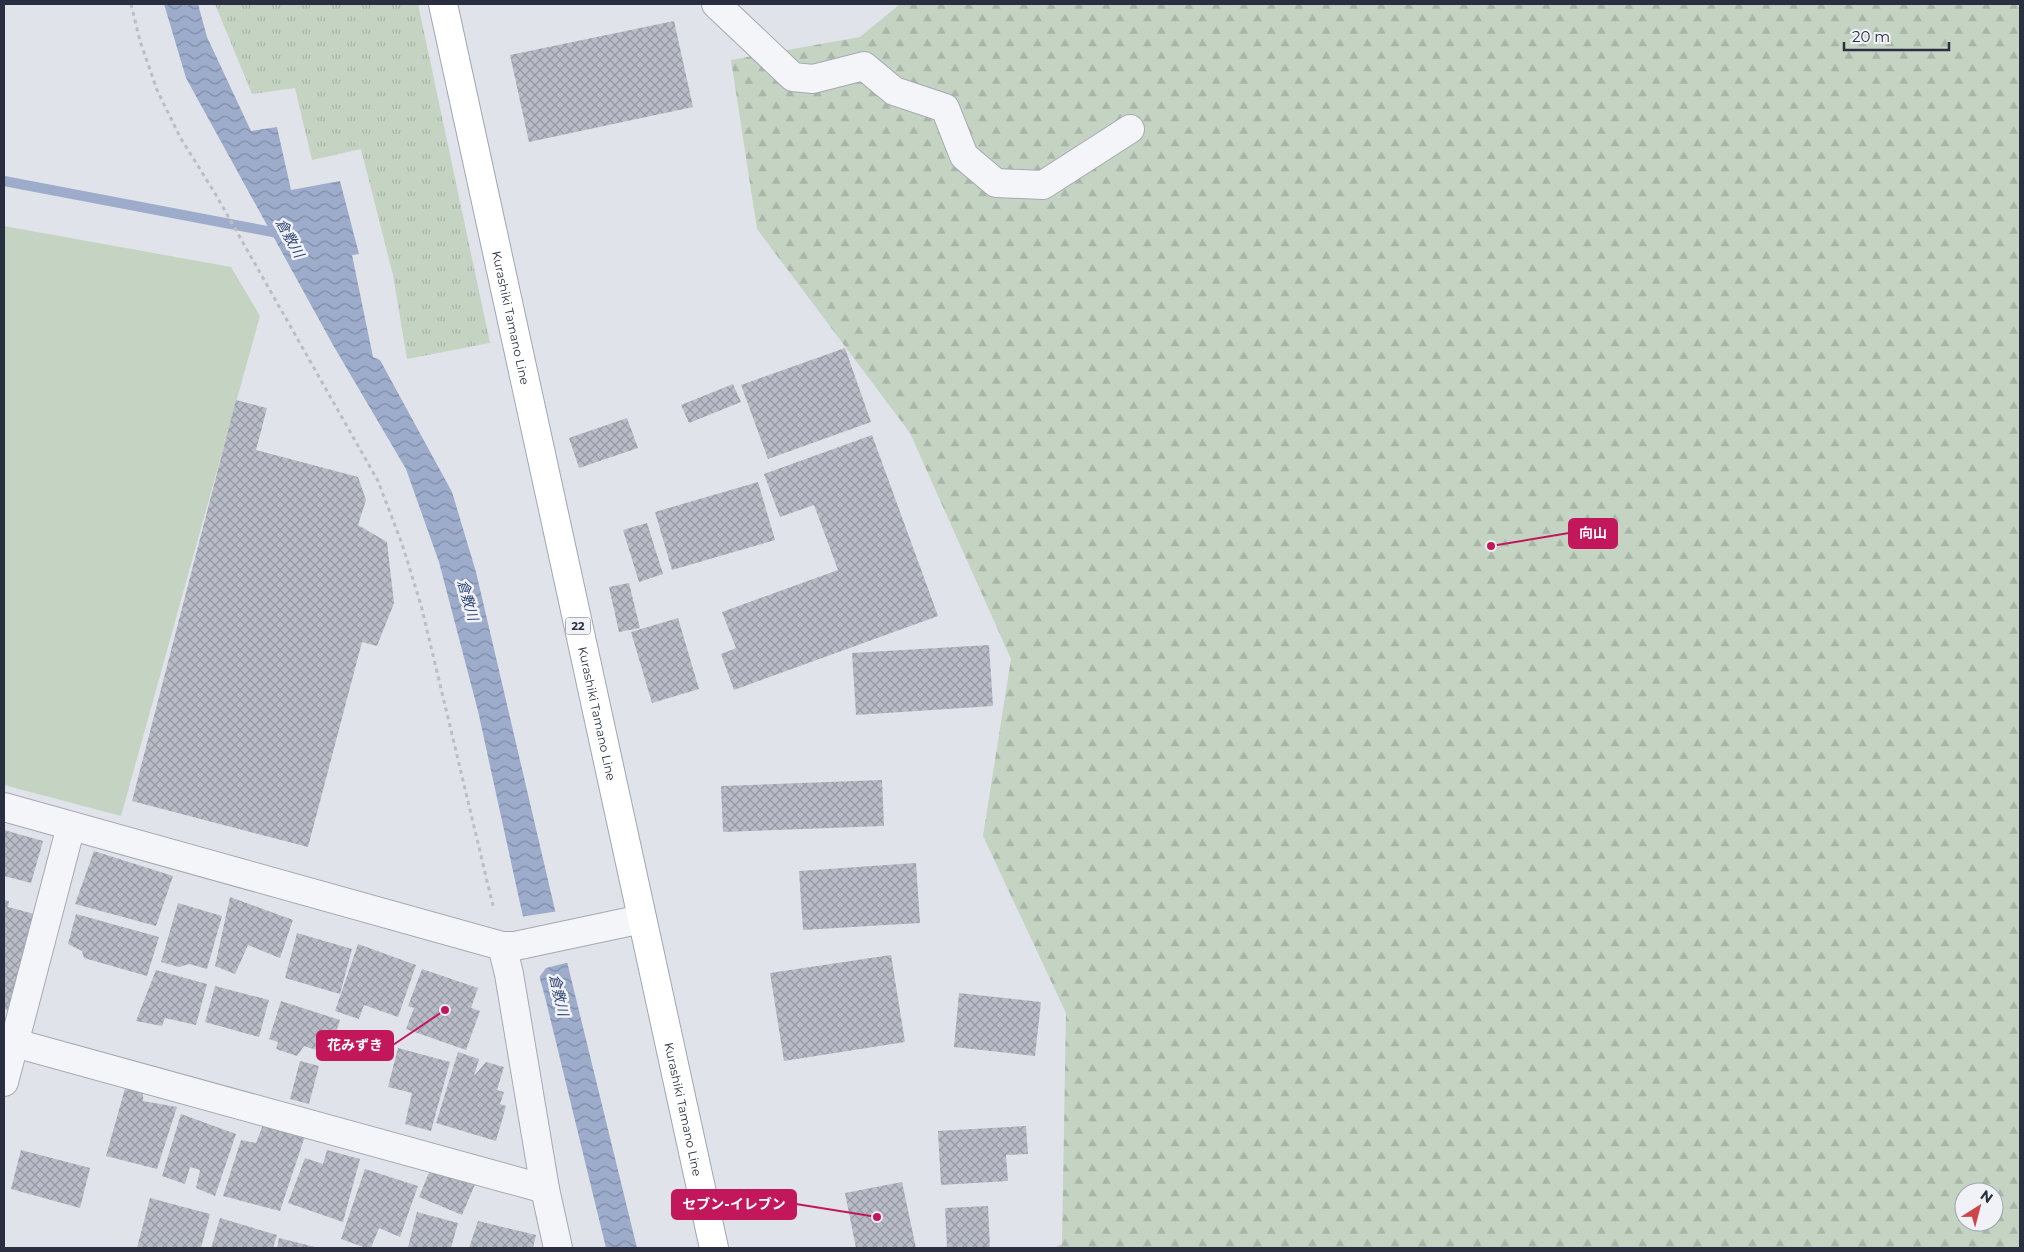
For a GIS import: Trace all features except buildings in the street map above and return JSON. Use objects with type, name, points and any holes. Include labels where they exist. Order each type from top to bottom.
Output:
[{"type":"main road","name":"Kurashiki Tamano Line","points":[[443,4],[714,1248]]},
{"type":"street","points":[[716,4],[793,77],[814,79],[864,66],[894,91],[945,108],[964,156],[996,183],[1043,185],[1130,129]]},
{"type":"street","points":[[4,807],[508,946],[642,919]]},
{"type":"street","points":[[4,1082],[9,1042],[71,826]]},
{"type":"street","points":[[508,946],[509,974],[545,1189],[558,1248]]},
{"type":"street","points":[[9,1042],[545,1189]]},
{"type":"path","points":[[131,4],[140,41],[156,90],[180,137],[216,195],[378,481],[402,544],[421,606],[508,946]]},
{"type":"green space","points":[[215,4],[418,4],[490,343],[407,359],[393,275],[361,149],[312,160],[295,88],[252,94]]},
{"type":"green space","points":[[900,4],[2020,4],[2020,1248],[1053,1248],[1062,1244],[1066,1013],[983,836],[1011,659],[910,433],[757,229],[731,60],[860,37]]},
{"type":"green space","points":[[4,226],[231,267],[260,316],[121,816],[4,785]]},
{"type":"water","name":"倉敷川","points":[[164,4],[198,4],[207,37],[251,131],[277,127],[291,190],[340,181],[359,254],[352,255],[373,357],[380,360],[452,492],[476,572],[569,970],[637,1248],[606,1248],[545,997],[523,917],[478,711],[439,562],[406,469],[333,345],[186,78]]},
{"type":"pier","points":[[559,911],[570,962],[546,968],[538,979],[520,917]]},
{"type":"waterway","name":"倉敷川","points":[[4,181],[283,234]]},
{"type":"place","name":"向山","points":[[1491,546]]},
{"type":"place","name":"花みずき","points":[[445,1010]]},
{"type":"place","name":"セブン-イレブン","points":[[877,1217]]}]
